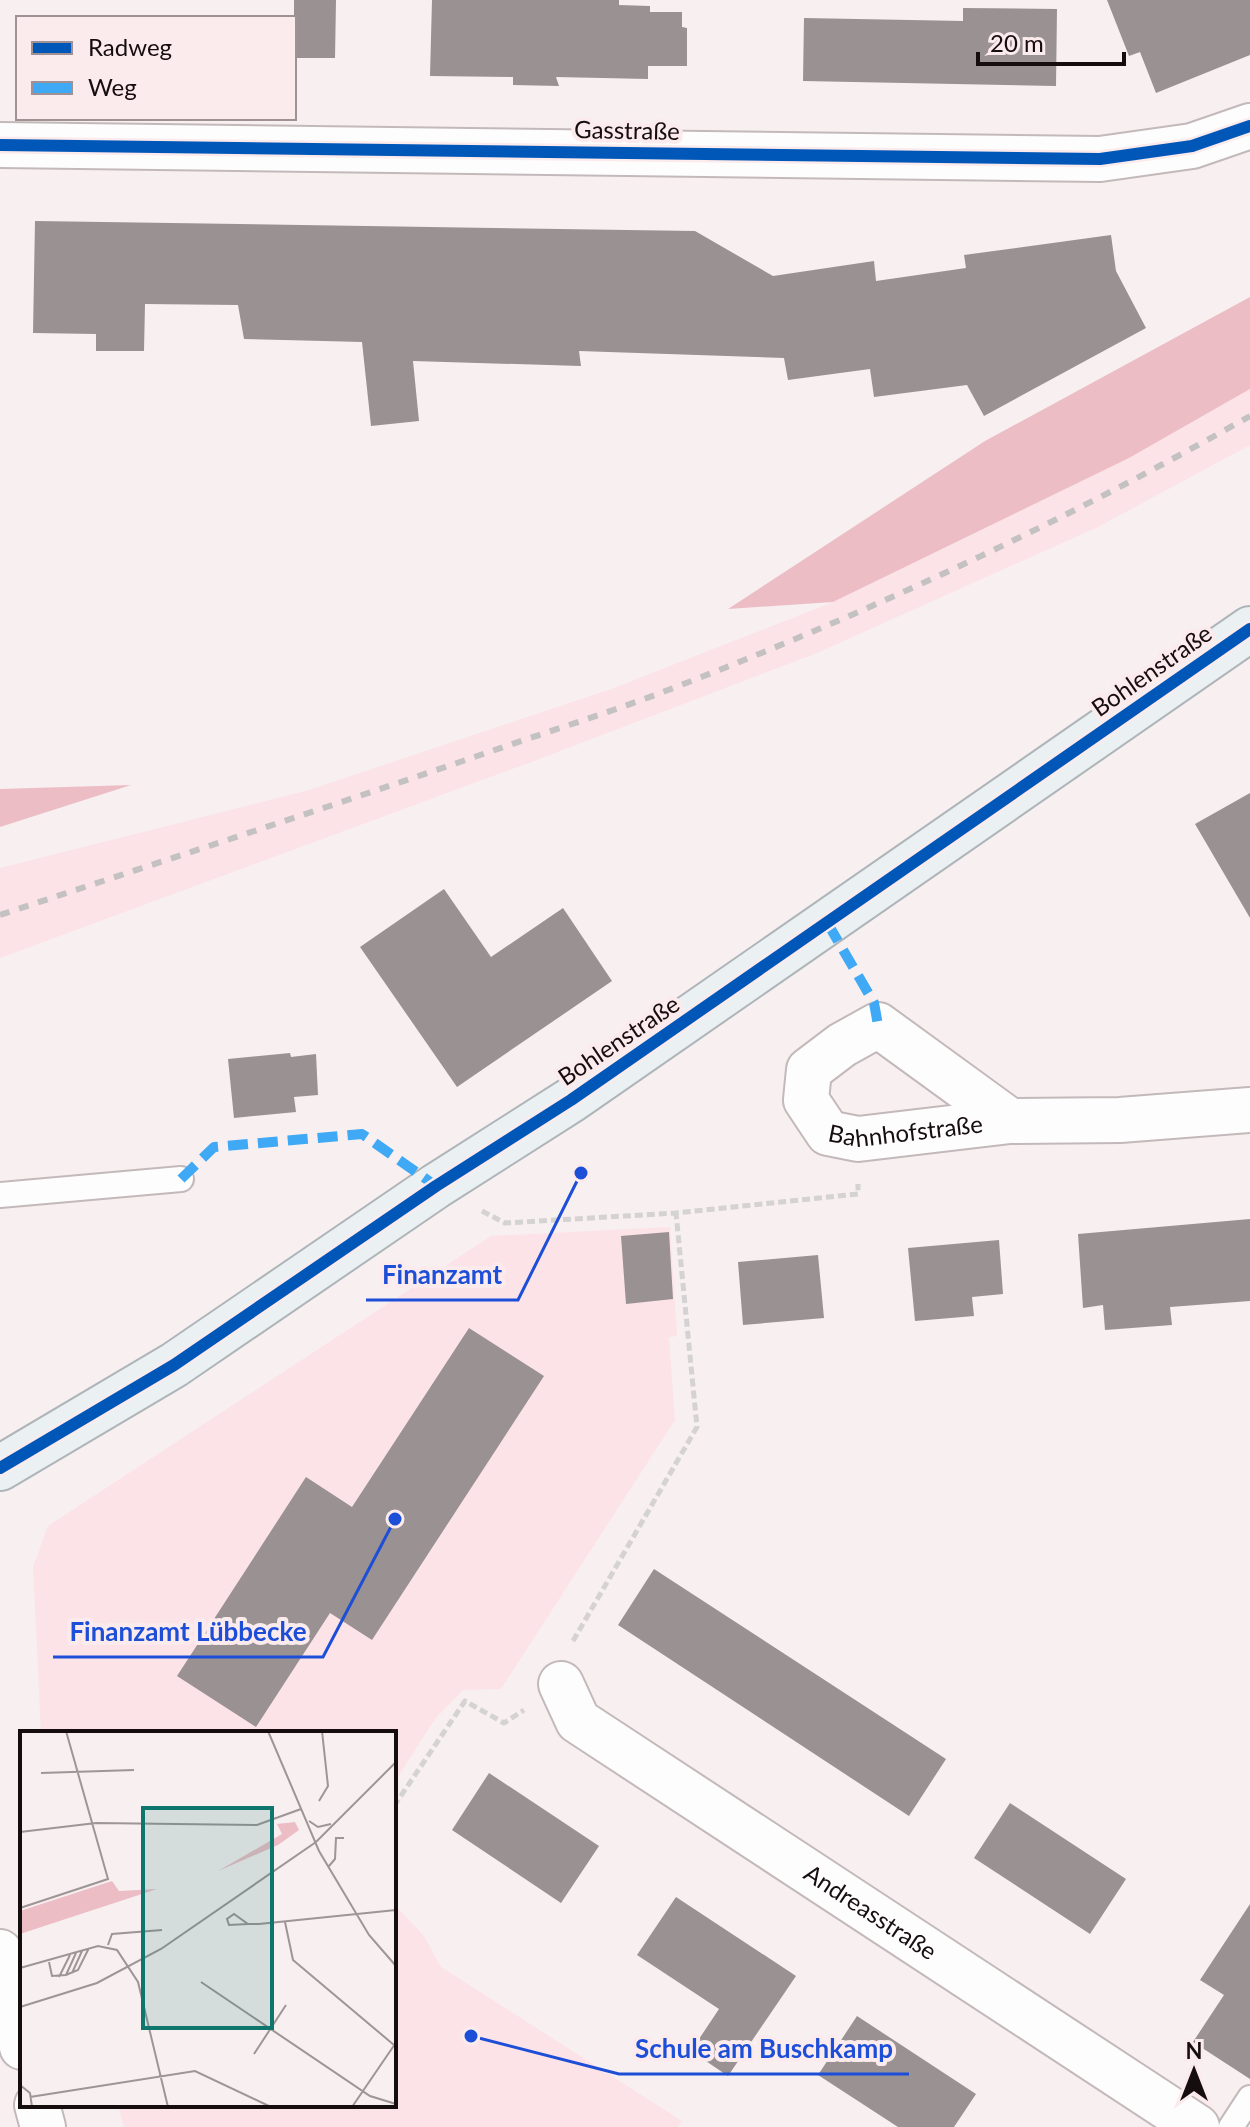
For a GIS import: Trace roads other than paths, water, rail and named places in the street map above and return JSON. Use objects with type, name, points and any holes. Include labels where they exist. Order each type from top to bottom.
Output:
[{"type":"main road","name":"Bohlenstraße","points":[[0,1468],[174,1365],[436,1186],[571,1100],[747,981],[1250,629]]},
{"type":"street","name":"Gasstraße","points":[[0,145],[1100,159],[1192,146],[1250,126]]},
{"type":"street","name":"Bahnhofstraße","points":[[1010,1121],[878,1025],[842,1045],[809,1070],[806,1100],[828,1133],[858,1139],[1010,1121],[1120,1120],[1250,1110]]},
{"type":"street","name":"Andreasstraße","points":[[561,1684],[578,1721],[1197,2127]]},
{"type":"street","points":[[0,1952],[20,2038]]},
{"type":"street","points":[[38,2107],[43,2127]]},
{"type":"lane","points":[[0,1195],[181,1179]]},
{"type":"lane","points":[[1231,2127],[1250,2098]]},
{"type":"railway","points":[[0,915],[609,711],[754,656],[899,594],[1041,527],[1250,416]]},
{"type":"place","name":"Finanzamt","points":[[581,1173]]},
{"type":"place","name":"Finanzamt Lübbecke","points":[[395,1519]]},
{"type":"place","name":"Schule am Buschkamp","points":[[471,2036]]}]
